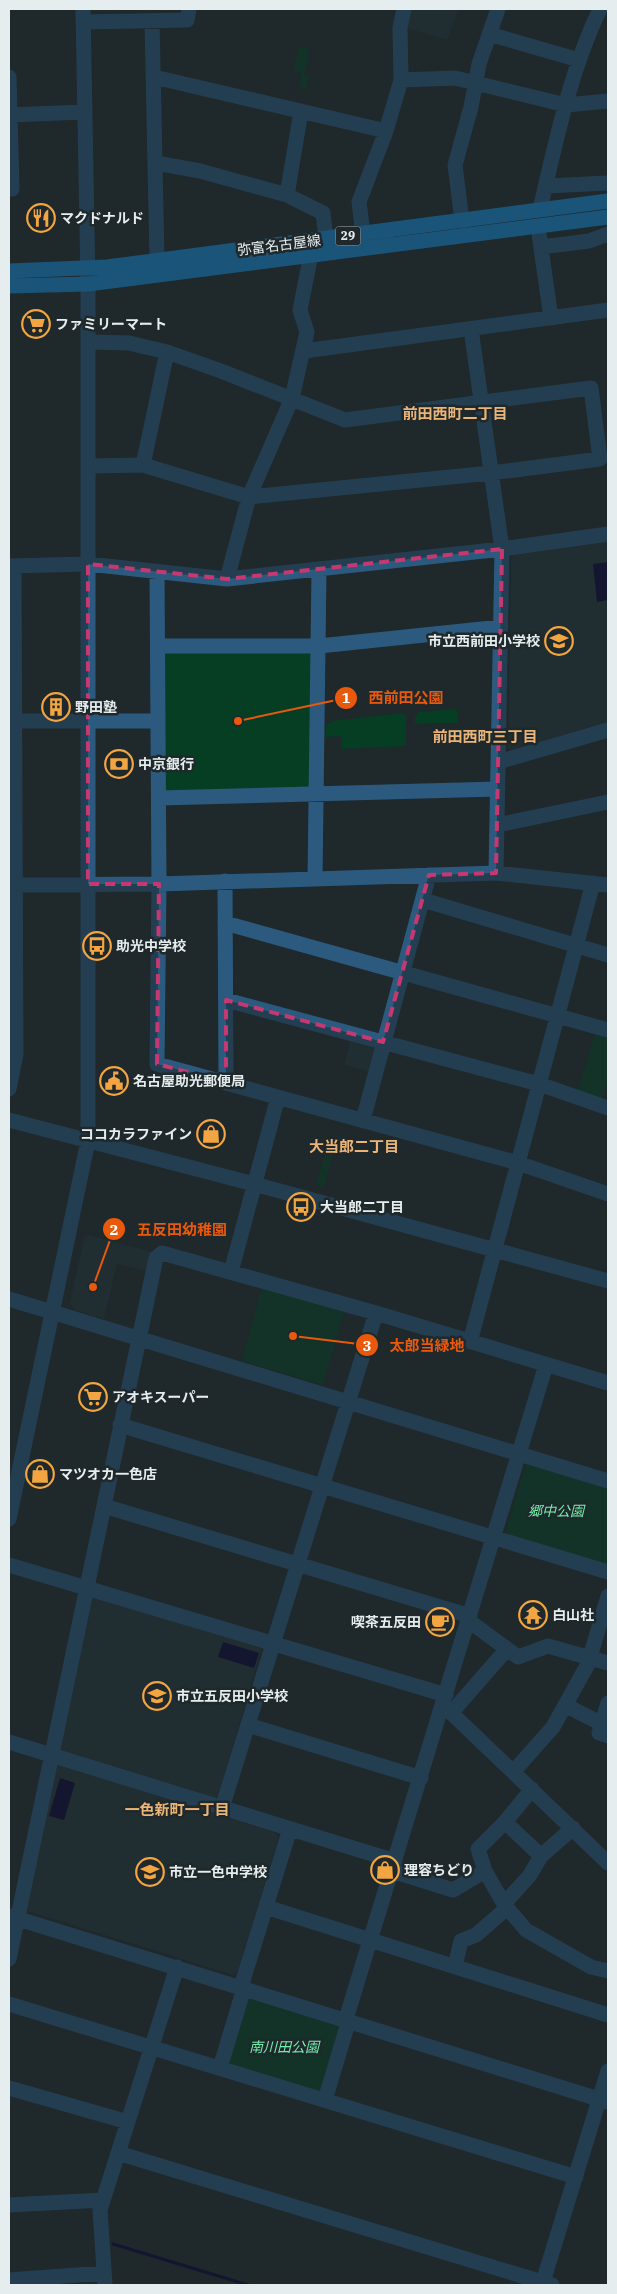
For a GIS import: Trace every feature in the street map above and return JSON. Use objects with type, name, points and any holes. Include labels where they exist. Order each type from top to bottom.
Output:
[{"type":"main road","name":"弥富名古屋線","points":[[9,271],[88,277],[157,260],[462,221],[608,200]]},
{"type":"main road","name":"弥富名古屋線","points":[[9,286],[311,254],[608,217]]},
{"type":"street","points":[[9,1519],[88,1141],[88,277],[83,16],[152,21],[187,20],[189,9]]},
{"type":"street","points":[[363,234],[359,202],[386,131],[401,80],[400,28],[404,9]]},
{"type":"street","points":[[462,221],[454,165],[471,107],[474,82],[498,9]]},
{"type":"street","points":[[540,209],[566,105],[589,30],[600,9]]},
{"type":"street","points":[[152,21],[157,260]]},
{"type":"street","points":[[489,34],[580,60]]},
{"type":"street","points":[[9,77],[12,189],[9,189]]},
{"type":"street","points":[[154,78],[386,131]]},
{"type":"street","points":[[401,80],[455,78],[566,105],[608,101]]},
{"type":"street","points":[[287,195],[301,111]]},
{"type":"street","points":[[9,115],[84,112]]},
{"type":"street","points":[[156,162],[200,171],[287,195],[323,213],[326,238]]},
{"type":"street","points":[[546,186],[608,183]]},
{"type":"street","points":[[538,227],[551,318]]},
{"type":"street","points":[[541,247],[589,241],[608,234]]},
{"type":"street","points":[[227,579],[249,497],[292,398],[307,332],[300,310],[311,254]]},
{"type":"street","points":[[304,351],[608,310]]},
{"type":"street","points":[[471,329],[502,549],[496,873]]},
{"type":"street","points":[[88,342],[129,343],[166,352],[292,398],[345,420],[591,388],[600,459],[491,473],[249,497],[143,465],[88,466]]},
{"type":"street","points":[[143,465],[166,352]]},
{"type":"street","points":[[9,1089],[16,1054],[12,885],[11,566],[88,564],[227,579],[502,549],[608,534]]},
{"type":"street","points":[[315,879],[319,569]]},
{"type":"street","points":[[157,572],[159,798],[157,1064],[518,1163],[608,1194]]},
{"type":"street","points":[[158,646],[319,646],[500,627]]},
{"type":"street","points":[[12,721],[158,721]]},
{"type":"street","points":[[498,762],[608,730]]},
{"type":"street","points":[[159,798],[498,789]]},
{"type":"street","points":[[497,825],[608,802]]},
{"type":"street","points":[[12,885],[159,884],[496,873],[601,884],[577,945],[470,1342]]},
{"type":"street","points":[[363,1120],[429,875]]},
{"type":"street","points":[[225,881],[226,1082]]},
{"type":"street","points":[[422,900],[608,955]]},
{"type":"street","points":[[225,923],[608,1030]]},
{"type":"street","points":[[226,1000],[539,1084],[608,1108]]},
{"type":"street","points":[[231,1272],[278,1097]]},
{"type":"street","points":[[9,1120],[254,1184],[608,1281]]},
{"type":"street","points":[[9,1958],[13,1917],[52,1756],[156,1258],[162,1253],[231,1272],[376,1313],[608,1383]]},
{"type":"street","points":[[9,1299],[520,1455],[608,1480]]},
{"type":"street","points":[[222,1808],[376,1313]]},
{"type":"street","points":[[325,2100],[393,1866],[447,1704],[470,1618],[546,1365]]},
{"type":"street","points":[[120,1425],[608,1572]]},
{"type":"street","points":[[104,1506],[470,1618],[518,1657],[548,1646],[608,1663]]},
{"type":"street","points":[[9,1565],[273,1645],[447,1704],[608,1863]]},
{"type":"street","points":[[514,1772],[553,1727],[566,1705],[589,1658],[608,1596]]},
{"type":"street","points":[[447,1704],[507,1649]]},
{"type":"street","points":[[566,1705],[605,1730],[608,1703]]},
{"type":"street","points":[[248,1725],[421,1778]]},
{"type":"street","points":[[9,1742],[290,1829],[453,1890],[485,1871]]},
{"type":"street","points":[[532,1789],[505,1822],[478,1849],[485,1871],[506,1906],[526,1930],[592,1966],[608,1972]]},
{"type":"street","points":[[505,1822],[541,1856]]},
{"type":"street","points":[[454,1966],[462,1941],[476,1935],[506,1906],[530,1875],[541,1856],[573,1828]]},
{"type":"street","points":[[220,2068],[290,1829]]},
{"type":"street","points":[[266,1907],[608,2015]]},
{"type":"street","points":[[13,1917],[243,1987],[604,2101]]},
{"type":"street","points":[[9,2280],[105,2279],[100,2210],[177,1967]]},
{"type":"street","points":[[9,2004],[576,2177]]},
{"type":"street","points":[[118,2153],[546,2284],[576,2177],[604,2101],[608,2071]]},
{"type":"street","points":[[9,2088],[128,2122]]},
{"type":"street","points":[[9,2206],[103,2200]]},
{"type":"highlighted area","points":[[502,549],[496,873],[429,875],[383,1042],[226,1000],[226,1082],[157,1064],[159,884],[88,884],[88,564],[227,579]]},
{"type":"shaded area","points":[[408,9],[459,9],[447,40],[403,27]]},
{"type":"shaded area","name":"市立西前田小学校","points":[[608,541],[608,725],[516,754],[508,748],[511,557],[516,552]]},
{"type":"shaded area","points":[[608,562],[608,600],[597,602],[593,564]]},
{"type":"shaded area","points":[[351,1039],[377,1049],[371,1072],[344,1065]]},
{"type":"shaded area","points":[[85,1234],[152,1252],[147,1271],[117,1264],[104,1319],[74,1310],[70,1303]]},
{"type":"shaded area","name":"市立五反田小学校","points":[[91,1596],[262,1648],[218,1796],[214,1798],[60,1751]]},
{"type":"shaded area","points":[[223,1642],[259,1653],[254,1668],[218,1657]]},
{"type":"shaded area","name":"市立一色中学校","points":[[59,1764],[276,1833],[279,1837],[238,1971],[233,1975],[27,1911],[24,1906],[53,1767]]},
{"type":"shaded area","points":[[60,1778],[75,1783],[64,1820],[49,1816]]},
{"type":"green space","points":[[302,46],[310,50],[304,74],[309,78],[307,87],[304,89],[299,85],[301,73],[294,70],[297,51]]},
{"type":"green space","points":[[309,650],[314,655],[312,786],[308,790],[170,794],[163,790],[163,654],[168,651]]},
{"type":"green space","points":[[457,709],[458,723],[415,724],[415,717],[419,712]]},
{"type":"green space","points":[[403,713],[406,717],[406,746],[341,749],[341,736],[325,737],[326,726],[332,721]]},
{"type":"green space","points":[[595,1034],[608,1038],[608,1080],[602,1100],[577,1092]]},
{"type":"green space","points":[[326,1150],[334,1152],[324,1187],[316,1185]]},
{"type":"green space","points":[[262,1287],[345,1311],[323,1385],[242,1361]]},
{"type":"green space","name":"郷中公園","points":[[526,1464],[608,1485],[608,1567],[509,1537],[506,1530]]},
{"type":"green space","name":"南川田公園","points":[[249,1999],[338,2026],[341,2030],[319,2094],[226,2063],[244,2002]]},
{"type":"waterway","points":[[113,2244],[248,2285]]},
{"type":"place","name":"マクドナルド","points":[[41,218]]},
{"type":"place","name":"ファミリーマート","points":[[36,324]]},
{"type":"place","name":"市立西前田小学校","points":[[559,641]]},
{"type":"place","name":"野田塾","points":[[56,707]]},
{"type":"place","name":"西前田公園","points":[[238,721]]},
{"type":"place","name":"中京銀行","points":[[119,764]]},
{"type":"place","name":"助光中学校","points":[[97,946]]},
{"type":"place","name":"名古屋助光郵便局","points":[[114,1081]]},
{"type":"place","name":"ココカラファイン","points":[[211,1134]]},
{"type":"place","name":"大当郎二丁目","points":[[301,1207]]},
{"type":"place","name":"五反田幼稚園","points":[[93,1287]]},
{"type":"place","name":"太郎当緑地","points":[[293,1336]]},
{"type":"place","name":"アオキスーパー","points":[[93,1397]]},
{"type":"place","name":"マツオカ一色店","points":[[40,1474]]},
{"type":"place","name":"白山社","points":[[533,1615]]},
{"type":"place","name":"喫茶五反田","points":[[440,1622]]},
{"type":"place","name":"市立五反田小学校","points":[[157,1696]]},
{"type":"place","name":"理容ちどり","points":[[385,1870]]},
{"type":"place","name":"市立一色中学校","points":[[150,1872]]},
{"type":"district","name":"前田西町二丁目","points":[[455,414]]},
{"type":"district","name":"前田西町三丁目","points":[[485,737]]},
{"type":"district","name":"大当郎二丁目","points":[[354,1147]]},
{"type":"district","name":"一色新町一丁目","points":[[177,1810]]}]
